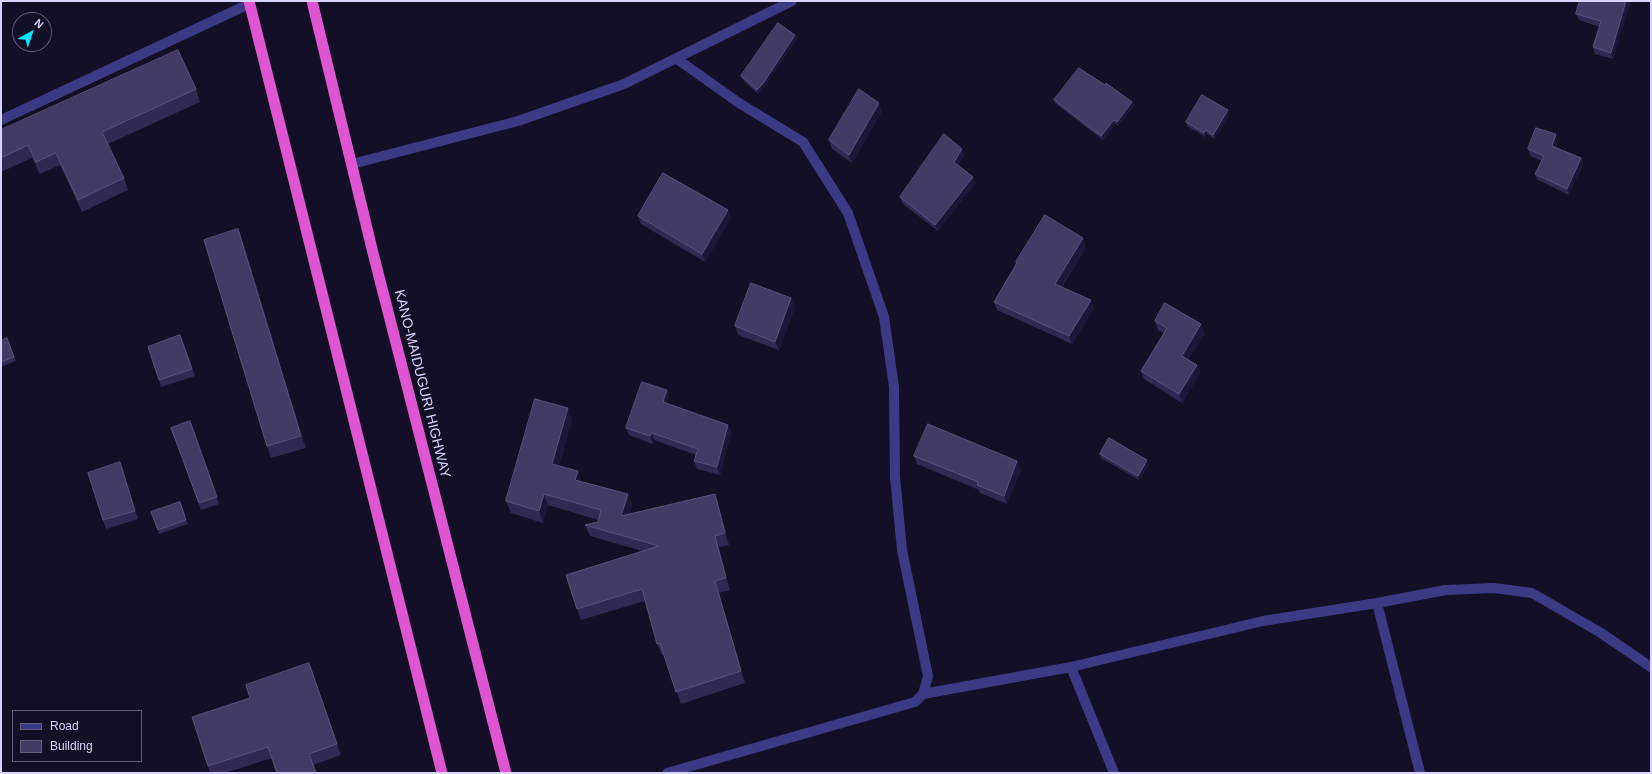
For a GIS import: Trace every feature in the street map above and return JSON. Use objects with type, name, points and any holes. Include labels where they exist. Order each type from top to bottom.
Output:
[{"type":"highway","name":"KANO-MAIDUGURI HIGHWAY","points":[[312,1],[375,261],[506,773]]},
{"type":"highway","points":[[249,2],[442,773]]},
{"type":"street","points":[[352,164],[518,121],[624,84],[792,1]]},
{"type":"street","points":[[1,120],[249,2]]},
{"type":"street","points":[[667,773],[915,702],[923,694],[928,676],[902,550],[894,477],[894,387],[884,317],[848,213],[803,142],[739,103],[677,58]]},
{"type":"street","points":[[923,694],[1071,667],[1263,620],[1377,603],[1446,590],[1494,588],[1532,593],[1601,633],[1651,667]]},
{"type":"street","points":[[1377,603],[1420,773]]},
{"type":"street","points":[[1071,667],[1114,773]]},
{"type":"building","points":[[1580,1],[1626,1],[1611,53],[1593,47],[1601,21],[1576,14]]},
{"type":"building","points":[[778,23],[795,35],[764,82],[757,90],[741,76]]},
{"type":"building","points":[[178,50],[196,89],[102,132],[124,178],[78,200],[56,153],[36,162],[28,145],[1,158],[1,130]]},
{"type":"building","points":[[1079,68],[1105,85],[1106,83],[1132,102],[1117,122],[1114,120],[1101,136],[1054,100]]},
{"type":"building","points":[[859,89],[879,103],[849,155],[829,140]]},
{"type":"building","points":[[1202,95],[1228,110],[1213,135],[1206,130],[1204,133],[1186,122]]},
{"type":"building","points":[[1536,128],[1556,134],[1552,146],[1581,158],[1567,189],[1535,174],[1544,156],[1528,149]]},
{"type":"building","points":[[944,134],[962,149],[954,162],[973,177],[935,225],[900,197]]},
{"type":"building","points":[[663,173],[728,210],[702,254],[638,216]]},
{"type":"building","points":[[1045,215],[1083,238],[1055,284],[1091,300],[1069,336],[994,302],[1017,263],[1016,262]]},
{"type":"building","points":[[238,229],[301,436],[267,446],[204,240]]},
{"type":"building","points":[[751,283],[791,298],[775,342],[735,326]]},
{"type":"building","points":[[1165,303],[1201,324],[1182,356],[1197,365],[1179,394],[1141,371],[1167,328],[1155,321]]},
{"type":"building","points":[[180,335],[192,369],[159,380],[148,347]]},
{"type":"building","points":[[7,338],[14,357],[1,362],[1,341]]},
{"type":"building","points":[[642,382],[667,390],[663,402],[728,425],[717,467],[694,461],[698,449],[652,433],[650,436],[626,428]]},
{"type":"building","points":[[535,399],[568,408],[552,464],[578,471],[575,480],[628,494],[621,516],[715,494],[725,533],[715,536],[726,578],[715,581],[741,671],[676,692],[660,643],[657,644],[642,589],[577,609],[566,575],[659,546],[585,525],[598,522],[601,510],[544,494],[539,511],[506,501]]},
{"type":"building","points":[[190,421],[217,497],[199,503],[171,428]]},
{"type":"building","points":[[928,424],[1017,461],[1004,496],[977,485],[978,482],[914,456]]},
{"type":"building","points":[[1109,438],[1147,460],[1138,476],[1100,454]]},
{"type":"building","points":[[120,462],[135,511],[103,520],[88,473]]},
{"type":"building","points":[[180,502],[186,520],[158,530],[151,512]]},
{"type":"building","points":[[309,663],[337,744],[309,754],[316,773],[277,773],[268,747],[208,766],[192,717],[250,698],[246,685]]}]
